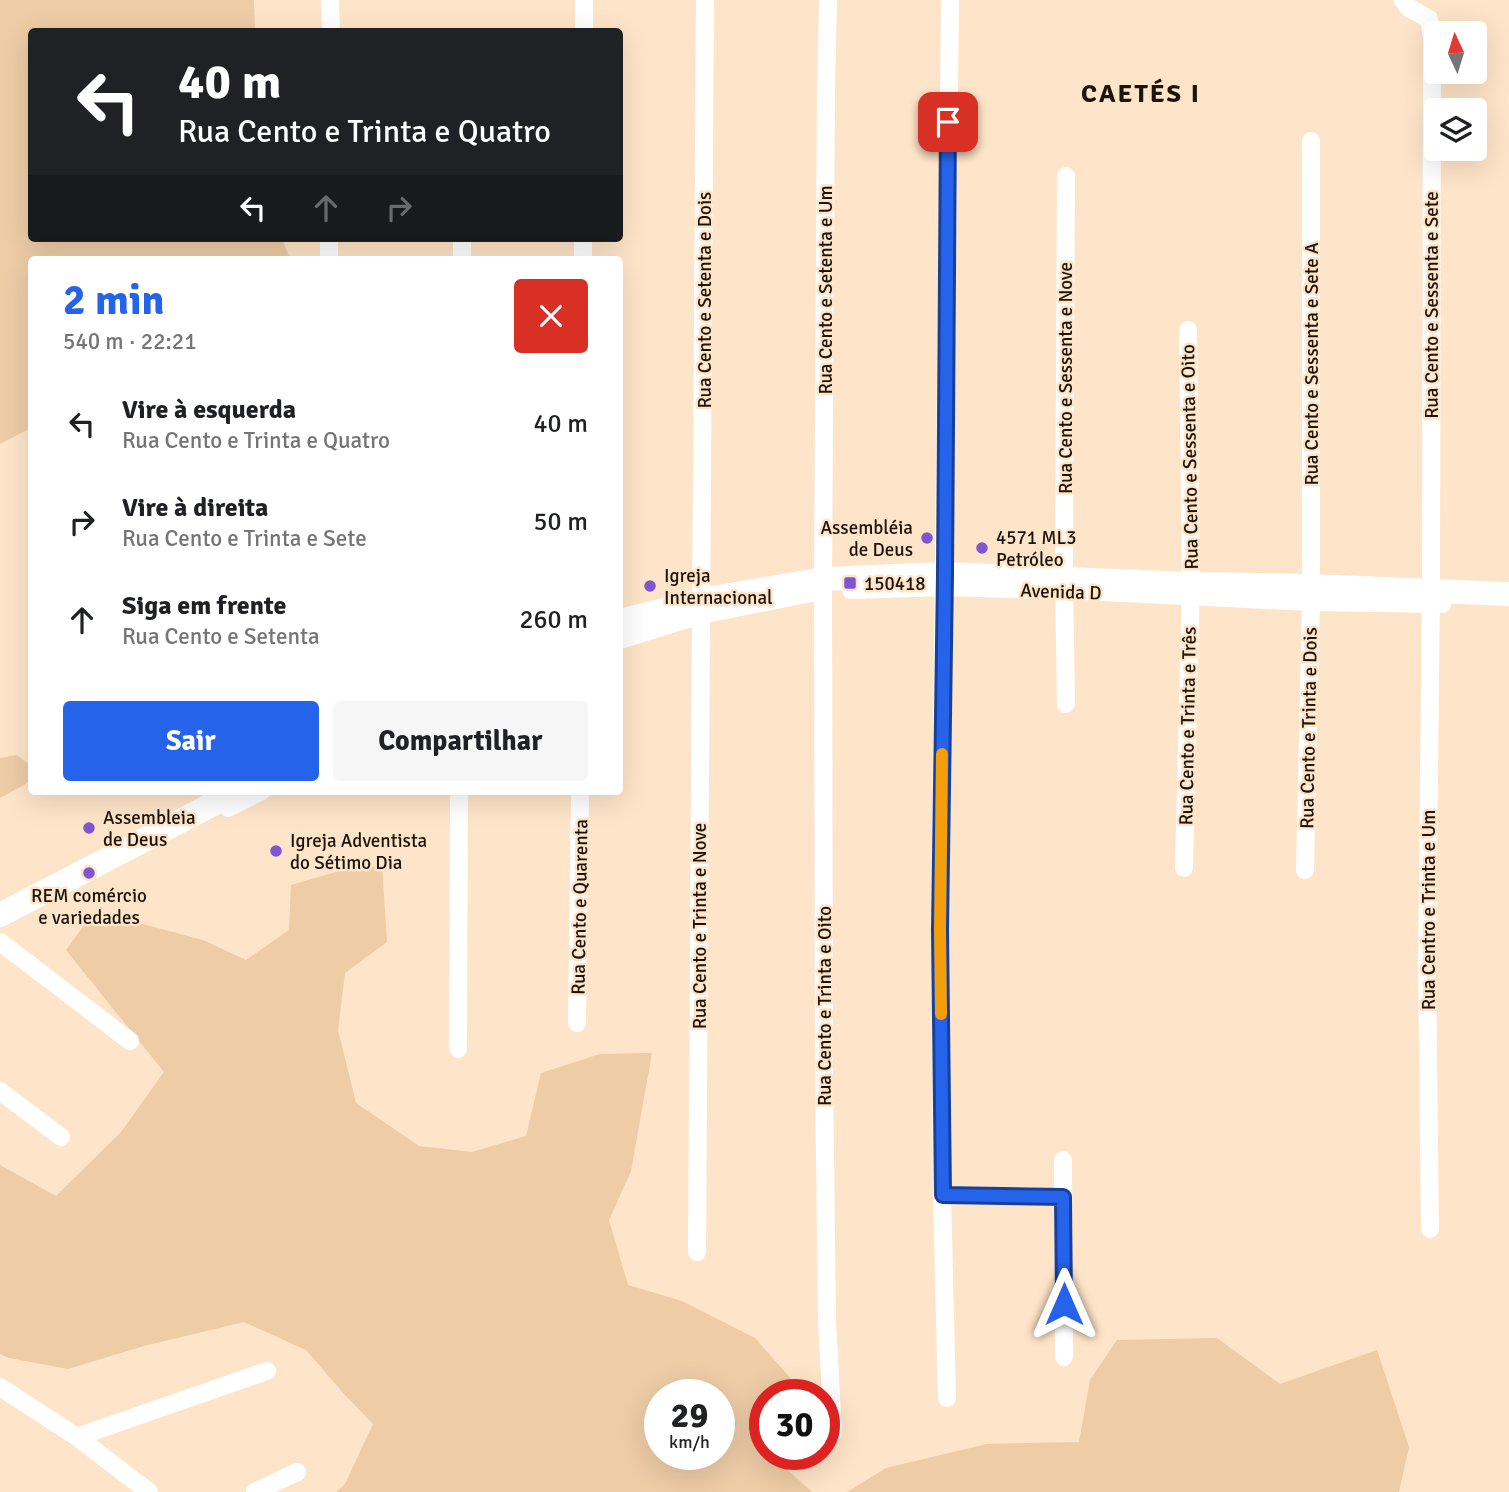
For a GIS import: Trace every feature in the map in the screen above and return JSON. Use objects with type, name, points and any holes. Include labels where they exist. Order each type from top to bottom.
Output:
[{"type":"street","points":[[330,0],[331,28]]},
{"type":"street","points":[[584,0],[584,28]]},
{"type":"street","name":"Rua Cento e Setenta e Dois","points":[[702,607],[705,0]]},
{"type":"street","name":"Rua Cento e Setenta e Um","points":[[823,585],[828,0]]},
{"type":"street","points":[[947,1398],[940,930],[950,0]]},
{"type":"street","name":"Rua Cento e Sessenta e Sete","points":[[1403,0],[1409,8],[1429,19],[1432,38],[1431,597]]},
{"type":"street","name":"Rua Cento e Sessenta e Sete A","points":[[1311,141],[1311,594]]},
{"type":"street","name":"Rua Cento e Sessenta e Nove","points":[[1066,176],[1066,704]]},
{"type":"street","name":"Rua Cento e Sessenta e Oito","points":[[1188,330],[1190,591]]},
{"type":"street","name":"Avenida D","points":[[623,620],[823,585],[945,581],[1431,597],[1509,594]]},
{"type":"street","name":"Rua Cento e Trinta e Oito","points":[[823,585],[826,1245],[830,1379]]},
{"type":"street","name":"Rua Cento e Trinta e Três","points":[[1184,868],[1190,591]]},
{"type":"street","name":"Rua Cento e Trinta e Dois","points":[[1305,870],[1311,594]]},
{"type":"street","name":"Avenida D","points":[[1431,597],[1509,606]]},
{"type":"street","name":"Rua Centro e Trinta e Um","points":[[1430,1229],[1427,952],[1431,597]]},
{"type":"street","name":"Avenida D","points":[[623,639],[702,607]]},
{"type":"street","name":"Rua Cento e Trinta e Nove","points":[[697,1252],[702,607]]},
{"type":"street","points":[[0,915],[230,795]]},
{"type":"street","points":[[204,807],[247,795]]},
{"type":"street","points":[[458,1049],[459,795]]},
{"type":"street","name":"Rua Cento e Quarenta","points":[[578,1023],[580,795]]},
{"type":"street","points":[[0,942],[130,1041]]},
{"type":"street","points":[[0,1091],[61,1137]]},
{"type":"street","points":[[1063,1160],[1064,1357]]},
{"type":"street","points":[[943,1195],[1063,1197]]},
{"type":"street","points":[[77,1437],[267,1371]]},
{"type":"street","points":[[0,1387],[77,1437],[149,1492]]},
{"type":"street","points":[[255,1492],[297,1472]]},
{"type":"shaded area","points":[[0,0],[254,0],[255,28],[28,28],[28,242],[284,242],[289,256],[28,256],[28,430],[0,444]]},
{"type":"shaded area","points":[[17,755],[28,764],[28,783],[0,798],[0,758]]},
{"type":"shaded area","points":[[382,866],[387,942],[345,973],[338,1030],[356,1103],[419,1146],[472,1152],[526,1136],[541,1073],[600,1054],[652,1053],[631,1171],[609,1220],[628,1285],[682,1301],[755,1338],[791,1379],[749,1379],[749,1470],[788,1470],[812,1492],[336,1492],[345,1484],[373,1424],[306,1350],[244,1322],[144,1346],[68,1369],[0,1354],[0,1165],[56,1196],[121,1132],[164,1072],[66,950],[91,916],[131,921],[203,940],[246,960],[289,930],[291,885],[350,868]]},
{"type":"shaded area","points":[[1217,1338],[1280,1384],[1377,1350],[1409,1447],[1399,1492],[847,1492],[886,1468],[987,1444],[1079,1442],[1090,1380],[1117,1340]]},
{"type":"slow traffic","points":[[941,1014],[942,754]]},
{"type":"place","name":"Assembléia de Deus","points":[[927,538]]},
{"type":"place","name":"4571 ML3 Petróleo","points":[[982,548]]},
{"type":"place","name":"150418","points":[[850,583]]},
{"type":"place","name":"Igreja Internacional","points":[[650,586]]},
{"type":"place","name":"Assembleia de Deus","points":[[89,828]]},
{"type":"place","name":"Igreja Adventista do Sétimo Dia","points":[[276,851]]},
{"type":"place","name":"REM comércio e variedades","points":[[89,873]]},
{"type":"district","name":"CAETÉS I","points":[[1141,93]]},
{"type":"route","points":[[948,122],[940,930],[943,1195],[1063,1197],[1064,1304]]}]
